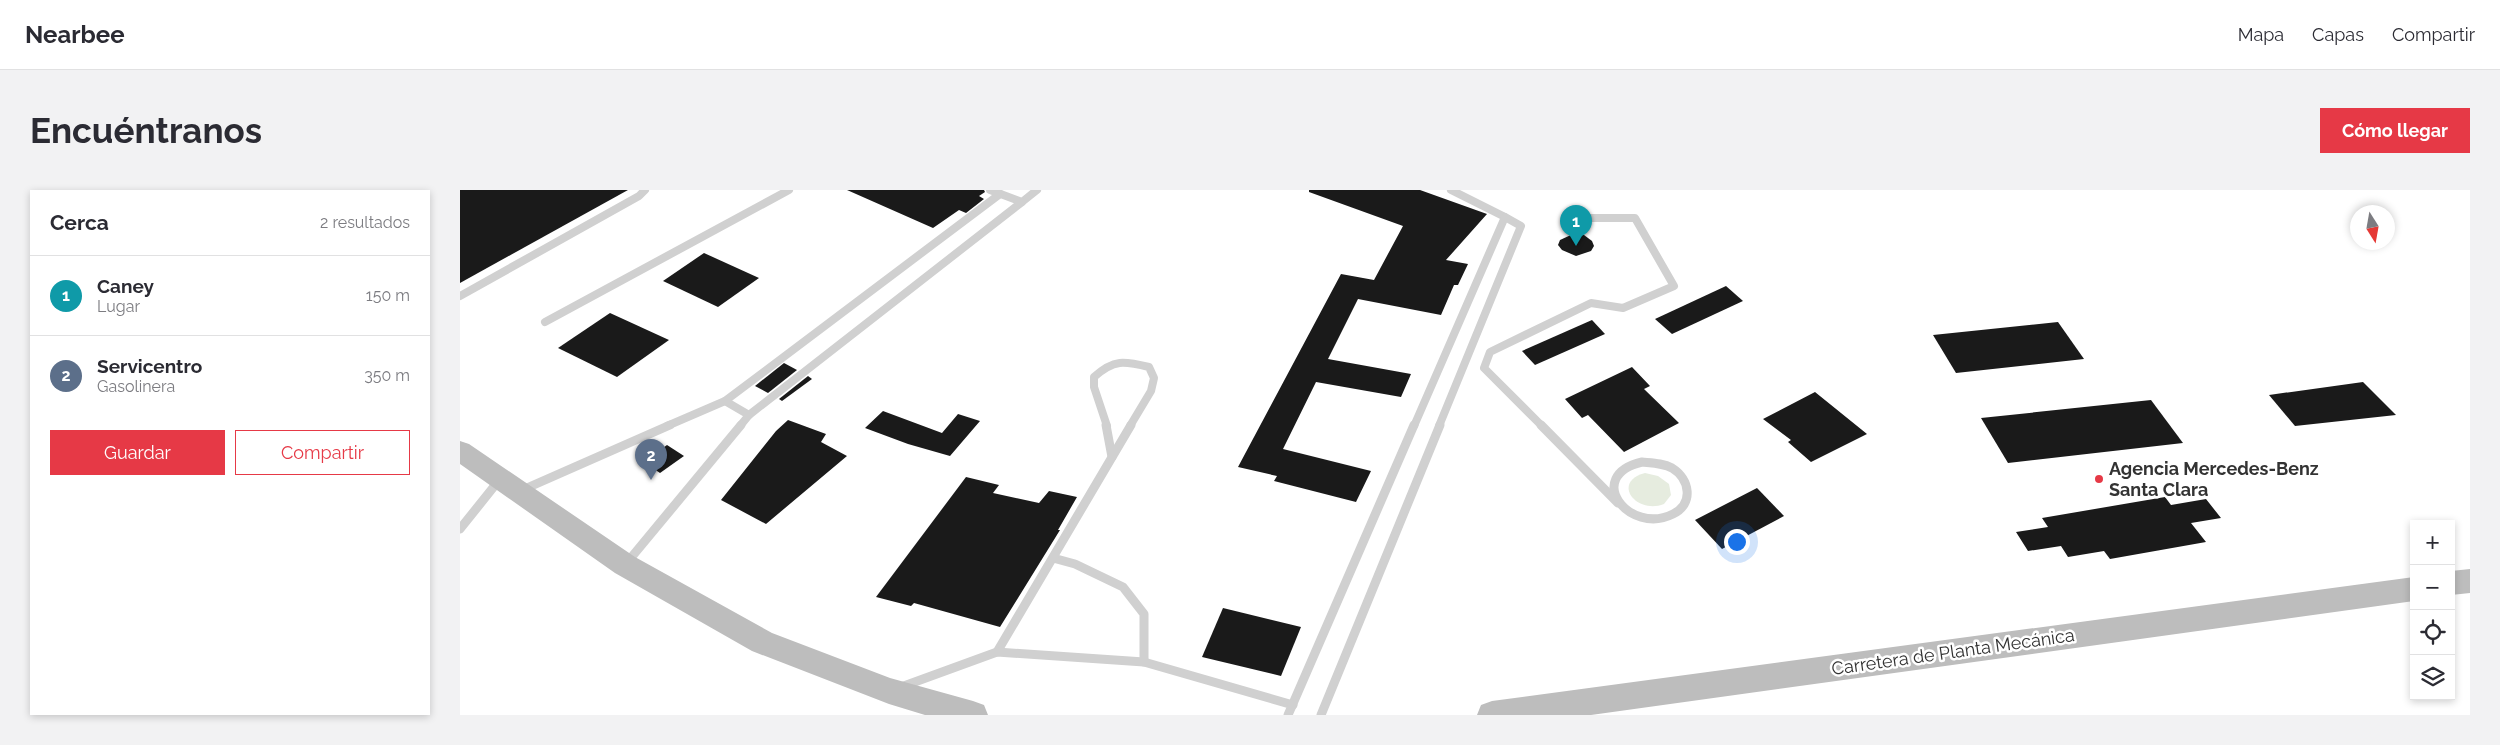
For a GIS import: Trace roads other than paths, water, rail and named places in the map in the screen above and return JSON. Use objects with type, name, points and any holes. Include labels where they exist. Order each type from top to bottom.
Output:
[{"type":"street","points":[[460,451],[625,565],[762,642],[889,692],[973,715]]},
{"type":"street","points":[[2455,583],[2470,581]]},
{"type":"street","name":"Carretera de Planta Mecánica","points":[[1492,715],[2410,589]]},
{"type":"lane","points":[[460,296],[638,196],[645,190]]},
{"type":"lane","points":[[545,322],[789,190]]},
{"type":"lane","points":[[990,190],[1022,202]]},
{"type":"lane","points":[[625,565],[749,415],[1037,190]]},
{"type":"lane","points":[[1321,715],[1521,226],[1451,190]]},
{"type":"lane","points":[[460,530],[509,485],[724,401],[1000,194]]},
{"type":"lane","points":[[889,692],[997,652],[1144,662],[1291,710],[1504,217]]},
{"type":"lane","points":[[1586,218],[1635,218],[1674,286],[1623,308],[1591,303],[1490,352],[1484,368],[1618,503],[1637,516],[1649,519],[1661,519],[1672,516],[1681,510],[1688,492],[1679,474],[1670,467],[1658,463],[1634,463],[1624,467],[1617,475],[1613,484],[1618,503]]},
{"type":"lane","points":[[997,652],[1151,391],[1154,378],[1149,367],[1122,361],[1108,364],[1094,377],[1094,387],[1108,431],[1112,457]]},
{"type":"lane","points":[[724,401],[749,415]]},
{"type":"lane","points":[[1053,558],[1075,564],[1123,587],[1144,614],[1144,662]]},
{"type":"place","name":"Caney","points":[[1576,246]]},
{"type":"place","name":"Agencia Mercedes-Benz Santa Clara","points":[[2099,479]]},
{"type":"place","name":"Servicentro","points":[[651,480]]}]
